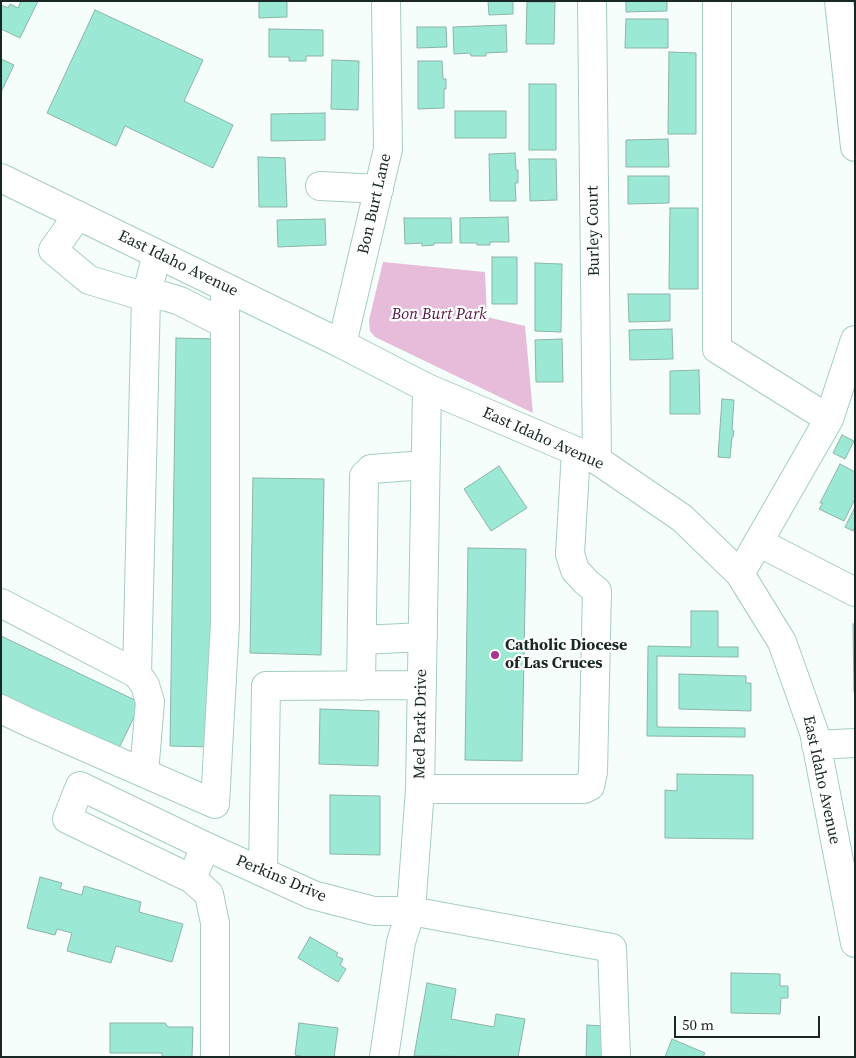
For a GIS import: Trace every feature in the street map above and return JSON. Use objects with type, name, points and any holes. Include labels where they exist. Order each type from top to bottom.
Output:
[{"type":"street","name":"Bon Burt Lane","points":[[342,344],[388,149],[386,1]]},
{"type":"street","name":"Burley Court","points":[[420,789],[584,789],[590,786],[593,772],[597,591],[575,570],[570,554],[587,456],[592,1]]},
{"type":"street","points":[[717,1],[717,349],[829,419]]},
{"type":"street","points":[[839,1],[855,147]]},
{"type":"street","name":"East Idaho Avenue","points":[[2,180],[226,287],[426,388],[587,456],[682,518],[740,574],[782,642],[814,732],[855,943]]},
{"type":"street","points":[[320,186],[378,189]]},
{"type":"street","points":[[78,215],[53,250],[88,280],[146,297],[164,296],[180,301],[225,324]]},
{"type":"street","points":[[137,674],[146,297],[158,254]]},
{"type":"street","points":[[1,708],[28,722],[215,804],[225,623],[226,287]]},
{"type":"street","points":[[740,574],[829,419],[855,340]]},
{"type":"street","name":"Med Park Drive","points":[[384,1057],[401,942],[411,911],[420,789],[426,388]]},
{"type":"street","points":[[362,686],[364,476],[371,470],[426,465]]},
{"type":"street","points":[[758,542],[855,592]]},
{"type":"street","points":[[1,603],[137,674],[145,685],[150,702],[144,773]]},
{"type":"street","points":[[362,640],[423,637]]},
{"type":"street","points":[[262,872],[266,686],[422,685]]},
{"type":"street","points":[[816,745],[855,743]]},
{"type":"street","name":"Perkins Drive","points":[[192,879],[67,819],[80,786],[313,895],[374,911],[411,911],[612,948],[616,1057]]},
{"type":"street","points":[[193,794],[192,879],[209,894],[215,923],[215,1057]]},
{"type":"green space","name":"Bon Burt Park","points":[[383,262],[485,272],[487,317],[525,326],[533,413],[375,337],[370,331],[369,320]]},
{"type":"building","points":[[21,1],[38,1],[20,38],[1,29],[1,5],[8,8],[10,4],[18,8]]},
{"type":"building","points":[[259,1],[287,1],[287,17],[259,18]]},
{"type":"building","points":[[488,1],[513,1],[513,14],[489,15]]},
{"type":"building","points":[[626,1],[667,1],[667,11],[626,12]]},
{"type":"building","points":[[527,2],[555,2],[554,44],[526,44]]},
{"type":"building","points":[[95,10],[203,60],[184,101],[233,125],[213,168],[125,126],[116,146],[47,113]]},
{"type":"building","points":[[626,19],[668,19],[668,48],[625,48]]},
{"type":"building","points":[[506,25],[507,52],[486,53],[486,56],[471,56],[470,53],[454,54],[453,27]]},
{"type":"building","points":[[417,27],[446,27],[447,47],[417,48]]},
{"type":"building","points":[[269,29],[323,30],[323,56],[306,56],[306,61],[289,61],[289,57],[269,57]]},
{"type":"building","points":[[669,52],[696,53],[696,134],[668,134]]},
{"type":"building","points":[[1,59],[14,65],[1,92]]},
{"type":"building","points":[[332,60],[359,61],[358,110],[331,109]]},
{"type":"building","points":[[418,61],[442,61],[443,79],[446,79],[444,108],[418,109]]},
{"type":"building","points":[[529,84],[556,84],[556,150],[529,150]]},
{"type":"building","points":[[455,111],[506,111],[506,138],[455,138]]},
{"type":"building","points":[[325,113],[325,140],[271,141],[271,114]]},
{"type":"building","points":[[668,139],[669,167],[626,167],[626,140]]},
{"type":"building","points":[[515,153],[516,170],[518,170],[518,183],[515,183],[516,201],[490,201],[489,154]]},
{"type":"building","points":[[258,157],[285,158],[287,207],[259,207]]},
{"type":"building","points":[[529,159],[556,159],[557,200],[530,201]]},
{"type":"building","points":[[628,176],[669,176],[669,203],[628,204]]},
{"type":"building","points":[[670,208],[698,208],[698,289],[669,289]]},
{"type":"building","points":[[508,217],[509,242],[490,242],[490,245],[460,243],[460,218]]},
{"type":"building","points":[[404,218],[451,218],[452,243],[434,243],[434,245],[422,246],[422,243],[405,244]]},
{"type":"building","points":[[325,219],[326,245],[278,247],[277,220]]},
{"type":"building","points":[[492,257],[517,257],[517,304],[492,304]]},
{"type":"building","points":[[535,263],[562,264],[561,332],[535,331]]},
{"type":"building","points":[[628,294],[670,294],[670,321],[629,322]]},
{"type":"building","points":[[672,329],[673,359],[630,360],[629,330]]},
{"type":"building","points":[[176,338],[219,339],[212,747],[170,746]]},
{"type":"building","points":[[562,339],[563,382],[536,382],[535,340]]},
{"type":"building","points":[[699,370],[700,414],[670,414],[670,371]]},
{"type":"building","points":[[722,399],[734,400],[732,430],[734,431],[730,458],[718,457]]},
{"type":"building","points":[[842,435],[854,441],[845,459],[833,453]]},
{"type":"building","points":[[840,464],[855,472],[855,499],[844,521],[819,509],[823,503],[820,503]]},
{"type":"building","points":[[499,466],[527,508],[491,531],[464,489]]},
{"type":"building","points":[[253,478],[324,479],[321,655],[250,653]]},
{"type":"building","points":[[855,507],[855,527],[853,531],[845,527]]},
{"type":"building","name":"Catholic Diocese of Las Cruces","points":[[468,548],[526,549],[522,761],[465,760]]},
{"type":"building","points":[[691,611],[718,611],[718,647],[738,647],[738,657],[657,656],[657,727],[745,728],[745,737],[647,736],[648,646],[691,647]]},
{"type":"building","points":[[853,624],[855,624],[855,692],[854,692]]},
{"type":"building","points":[[1,636],[141,703],[116,754],[1,699]]},
{"type":"building","points":[[679,674],[746,676],[746,683],[751,683],[751,711],[679,709]]},
{"type":"building","points":[[320,709],[379,711],[378,766],[319,764]]},
{"type":"building","points":[[677,774],[753,775],[753,839],[665,838],[665,790],[677,791]]},
{"type":"building","points":[[330,795],[380,796],[380,855],[330,854]]},
{"type":"building","points":[[40,877],[62,883],[60,889],[82,895],[84,886],[141,902],[139,912],[183,924],[172,962],[116,946],[111,963],[67,951],[72,933],[57,929],[55,935],[27,928]]},
{"type":"building","points":[[310,937],[338,953],[336,956],[343,959],[340,965],[346,969],[338,982],[298,958]]},
{"type":"building","points":[[731,973],[780,974],[780,986],[788,986],[788,998],[781,998],[780,1014],[731,1013]]},
{"type":"building","points":[[427,983],[456,989],[451,1019],[494,1027],[496,1014],[525,1019],[518,1057],[414,1056]]},
{"type":"building","points":[[110,1023],[165,1023],[168,1027],[193,1027],[192,1057],[162,1057],[162,1053],[110,1053]]},
{"type":"building","points":[[299,1023],[338,1028],[334,1057],[295,1055]]},
{"type":"building","points":[[587,1025],[603,1026],[602,1057],[586,1057]]},
{"type":"building","points":[[672,1039],[705,1053],[703,1057],[665,1057]]},
{"type":"place","name":"Catholic Diocese of Las Cruces","points":[[495,655]]}]
